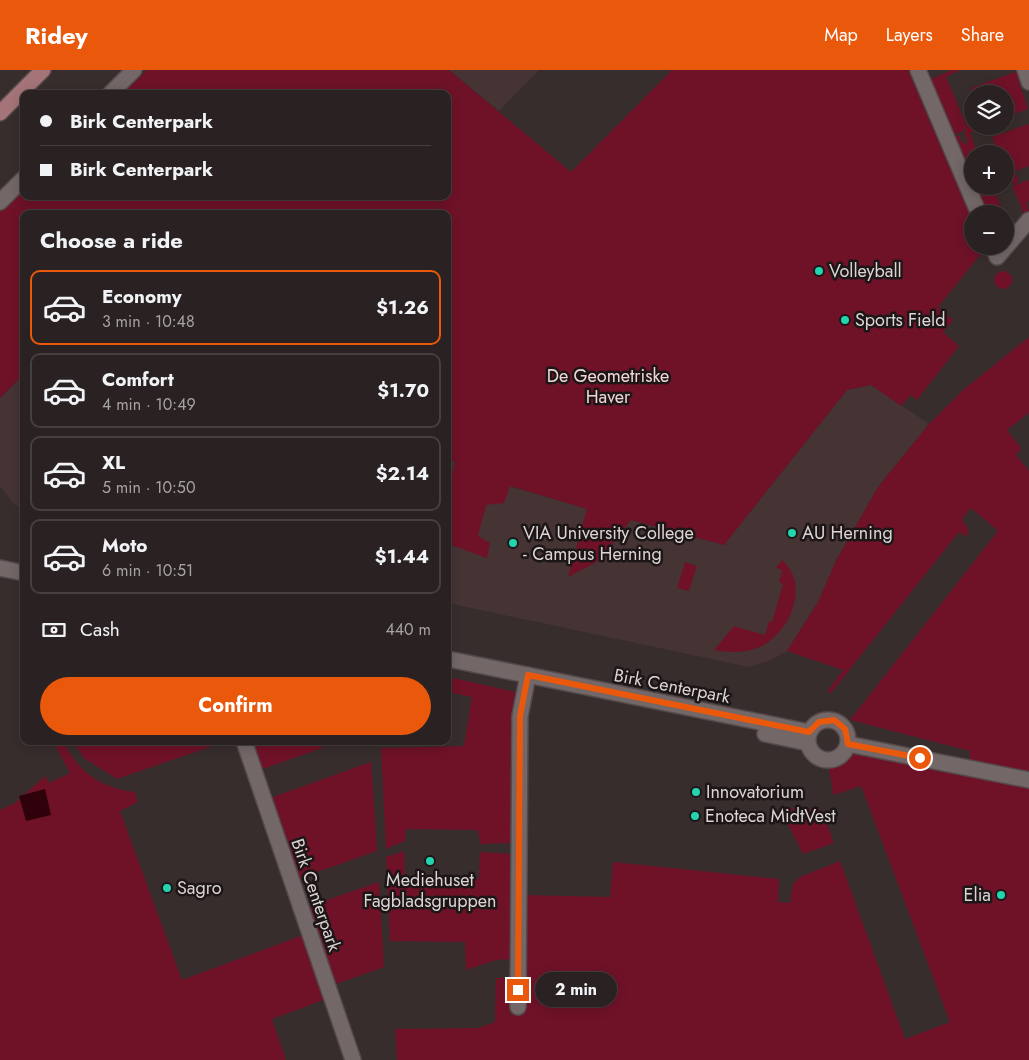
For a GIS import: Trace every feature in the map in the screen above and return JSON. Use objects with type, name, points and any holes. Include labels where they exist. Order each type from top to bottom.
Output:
[{"type":"main road","points":[[24,90],[44,70]]},
{"type":"main road","points":[[0,113],[20,93]]},
{"type":"street","points":[[114,90],[134,70]]},
{"type":"street","points":[[918,70],[975,205]]},
{"type":"street","points":[[1025,70],[1029,82]]},
{"type":"street","points":[[0,202],[20,182]]},
{"type":"street","points":[[1014,234],[1029,220]]},
{"type":"street","points":[[0,568],[20,572]]},
{"type":"street","points":[[0,577],[20,581]]},
{"type":"street","name":"Birk Centerpark","points":[[451,660],[527,680],[809,737]]},
{"type":"street","name":"Birk Centerpark","points":[[451,669],[527,680]]},
{"type":"street","points":[[518,1007],[520,716],[527,680]]},
{"type":"street","points":[[834,720],[845,729],[848,744],[844,752],[837,758],[829,760],[814,755],[809,737],[819,722],[834,720]]},
{"type":"street","points":[[848,744],[1029,780]]},
{"type":"street","name":"Birk Centerpark","points":[[245,745],[353,1060]]},
{"type":"shaded area","points":[[449,70],[539,70],[499,111]]},
{"type":"shaded area","points":[[20,378],[20,508],[15,505],[0,486],[0,398]]},
{"type":"shaded area","name":"AU Herning","points":[[871,385],[929,424],[878,487],[836,561],[818,602],[787,651],[768,661],[749,667],[451,604],[451,460],[509,486],[587,509],[568,577],[597,562],[631,520],[724,545],[847,390]]},
{"type":"shaded area","points":[[45,789],[51,815],[26,821],[19,796]]},
{"type":"green space","name":"De Geometriske Haver","points":[[147,70],[449,70],[571,172],[672,70],[908,70],[966,205],[964,205],[964,255],[980,255],[938,307],[953,320],[943,332],[959,346],[917,400],[911,395],[901,406],[871,385],[847,390],[724,545],[631,520],[597,562],[568,577],[587,509],[510,486],[504,503],[486,505],[478,536],[490,543],[487,558],[451,545],[451,479],[455,462],[451,460],[451,210],[20,210],[20,378],[0,398],[0,212],[20,193],[20,200],[451,200],[451,90],[126,90]]},
{"type":"green space","points":[[952,70],[960,70],[946,77],[964,119],[964,131],[952,135],[929,80]]},
{"type":"green space","points":[[1021,70],[1024,73],[1018,79],[1028,109],[1014,114],[1014,85],[979,85]]},
{"type":"green space","points":[[1029,124],[1029,166],[1015,171],[1019,182],[1014,183],[1014,145],[995,145],[992,137],[1014,135],[1014,129]]},
{"type":"green space","points":[[959,135],[963,144],[968,142],[965,135],[971,135],[975,145],[964,145],[964,164],[953,138]]},
{"type":"green space","points":[[1029,180],[1029,200],[1027,203],[1029,212],[1025,216],[1014,191],[1014,185]]},
{"type":"green space","points":[[977,195],[996,195],[1000,205],[982,205]]},
{"type":"green space","points":[[999,271],[1007,271],[1012,276],[1010,287],[999,289],[994,284],[994,276]]},
{"type":"green space","points":[[1029,337],[1029,413],[1007,430],[1021,448],[1016,455],[1029,471],[1029,772],[970,760],[970,751],[850,720],[998,531],[971,508],[962,519],[968,529],[967,537],[959,532],[831,693],[827,692],[843,670],[787,651],[818,602],[836,561],[878,487],[929,424],[963,390]]},
{"type":"green space","points":[[782,560],[791,570],[795,582],[796,595],[788,620],[780,631],[771,640],[754,649],[737,652],[714,650],[734,626],[765,635],[769,621],[772,622],[783,584],[779,582],[782,570],[776,568]]},
{"type":"green space","points":[[685,562],[697,566],[689,591],[677,588]]},
{"type":"green space","points":[[451,678],[516,692],[513,703],[514,843],[480,844],[478,830],[406,829],[405,841],[386,849],[381,748],[464,746],[472,697],[451,693]]},
{"type":"green space","points":[[55,745],[65,745],[83,770],[92,777],[112,787],[135,792],[138,802],[120,811],[182,980],[303,935],[326,999],[272,1019],[286,1060],[0,1060],[0,810],[15,803],[45,776],[49,783],[70,773]]},
{"type":"green space","points":[[76,745],[215,745],[117,779],[84,758]]},
{"type":"green space","points":[[251,745],[320,745],[322,748],[260,770]]},
{"type":"green space","points":[[857,753],[1029,785],[1029,1060],[397,1060],[395,1029],[478,1028],[495,1022],[496,978],[511,978],[510,1015],[524,1009],[525,895],[610,897],[613,862],[779,879],[778,902],[790,903],[793,884],[800,877],[840,861],[905,1039],[950,1022],[861,786],[833,795],[829,767]]},
{"type":"green space","points":[[371,762],[377,851],[297,879],[270,798]]},
{"type":"green space","points":[[780,808],[822,810],[834,843],[803,854]]},
{"type":"green space","points":[[404,851],[405,881],[479,879],[480,852],[513,854],[512,959],[496,960],[466,970],[465,942],[390,941],[386,857]]},
{"type":"green space","points":[[379,882],[384,967],[333,985],[307,907]]},
{"type":"place","name":"Volleyball","points":[[819,271]]},
{"type":"place","name":"Sports Field","points":[[845,320]]},
{"type":"place","name":"AU Herning","points":[[792,533]]},
{"type":"place","name":"VIA University College - Campus Herning","points":[[513,543]]},
{"type":"place","name":"Innovatorium","points":[[696,792]]},
{"type":"place","name":"Enoteca MidtVest","points":[[695,816]]},
{"type":"place","name":"Mediehuset Fagbladsgruppen","points":[[430,861]]},
{"type":"place","name":"Sagro","points":[[167,888]]},
{"type":"place","name":"Elia","points":[[1001,895]]},
{"type":"route","points":[[518,990],[520,716],[528,675],[809,732],[819,722],[834,720],[845,729],[848,736],[848,744],[920,758]]}]
